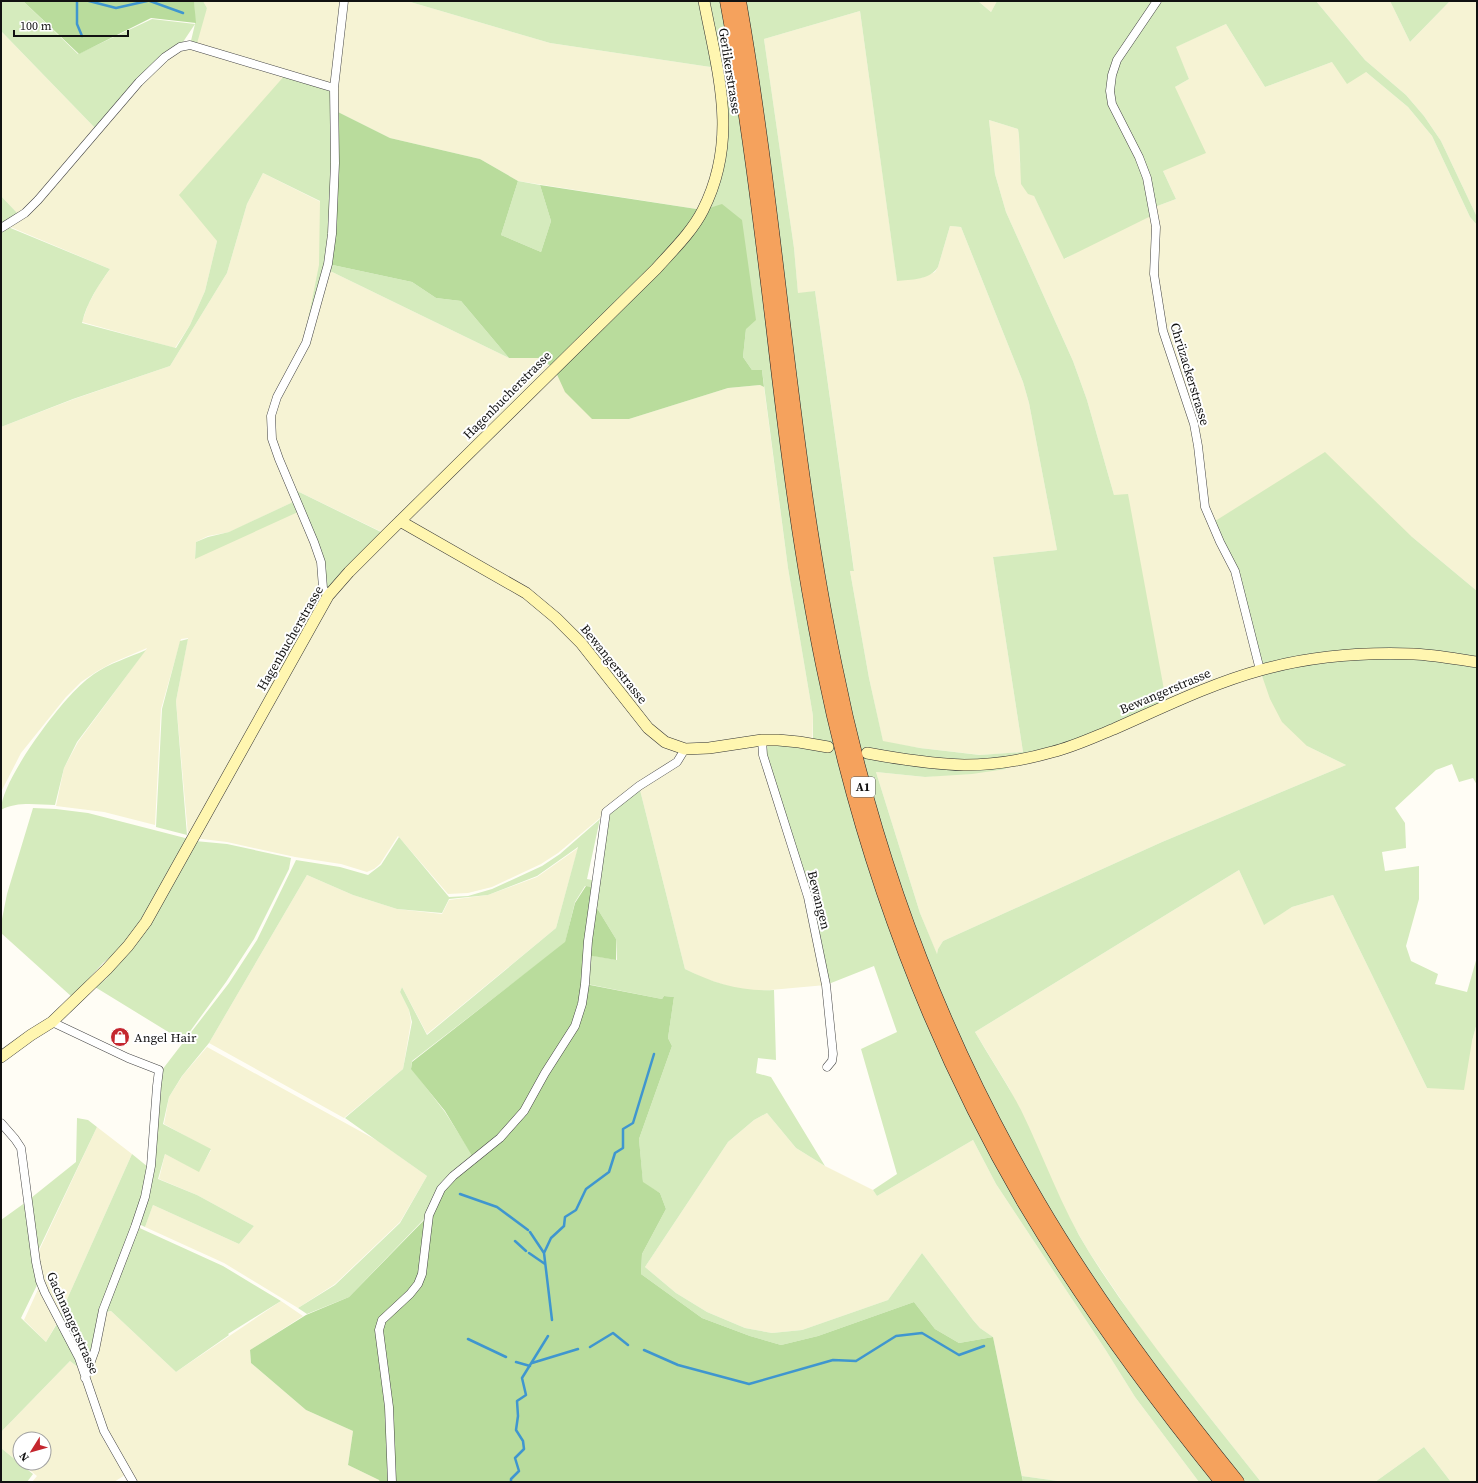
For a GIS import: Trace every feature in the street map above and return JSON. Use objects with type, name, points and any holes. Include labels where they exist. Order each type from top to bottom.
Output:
[{"type":"highway","name":"A1","points":[[727,1],[750,139],[790,459],[814,618],[835,725],[862,825],[886,902],[917,984],[949,1058],[985,1131],[1024,1201],[1063,1265],[1112,1337],[1161,1404],[1222,1482]]},
{"type":"highway","name":"A1","points":[[739,1],[765,166],[803,473],[820,589],[834,664],[853,748],[894,890],[929,982],[959,1052],[998,1131],[1038,1202],[1071,1256],[1120,1330],[1165,1391],[1237,1482]]},
{"type":"street","points":[[328,596],[323,588],[321,562],[314,542],[279,459],[272,438],[271,416],[277,397],[306,342],[328,264],[332,234],[335,163],[334,88],[344,1]]},
{"type":"street","name":"Gerlikerstrasse","points":[[701,214],[712,190],[719,167],[724,128],[724,115],[717,68],[704,1]]},
{"type":"street","name":"Chrüzackerstrasse","points":[[1157,1],[1117,60],[1112,75],[1110,91],[1112,104],[1139,157],[1147,178],[1156,227],[1154,274],[1163,331],[1194,424],[1205,507],[1220,542],[1235,571],[1260,670]]},
{"type":"street","points":[[1,228],[25,213],[38,200],[139,82],[165,57],[180,47],[190,45],[334,88]]},
{"type":"street","name":"Hagenbucherstrasse","points":[[1,1057],[52,1022],[107,970],[146,922],[328,596],[349,572],[400,521],[656,269],[701,214]]},
{"type":"street","name":"Bewangerstrasse","points":[[400,521],[526,593],[556,618],[581,643],[648,728],[665,742],[685,748],[708,748],[762,740],[778,740],[828,747]]},
{"type":"street","name":"Bewangerstrasse","points":[[867,753],[925,762],[966,765],[1005,762],[1052,752],[1090,739],[1222,682],[1260,670],[1309,659],[1348,654],[1415,654],[1477,662]]},
{"type":"street","name":"Bewangen","points":[[762,740],[763,755],[808,897],[822,963],[826,985],[833,1054],[832,1061],[827,1067]]},
{"type":"street","points":[[392,1482],[389,1407],[379,1330],[382,1320],[410,1294],[418,1284],[422,1274],[429,1215],[441,1189],[453,1176],[500,1138],[524,1111],[545,1073],[575,1026],[582,1004],[585,984],[588,941],[606,812],[639,786],[677,762],[685,748]]},
{"type":"street","points":[[52,1022],[128,1058],[159,1070],[156,1086],[151,1166],[145,1197],[103,1310],[95,1350],[85,1378]]},
{"type":"street","name":"Gachnangerstrasse","points":[[1,1123],[16,1139],[21,1148],[36,1262],[40,1281],[74,1348],[104,1431],[132,1482]]},
{"type":"shaded area","points":[[203,1],[407,1],[550,43],[717,68],[723,141],[703,210],[518,181],[480,159],[390,138],[334,110],[286,74],[217,241],[205,291],[190,325],[175,348],[82,322],[88,305],[110,269],[8,226],[25,216],[165,57],[190,45],[207,8]]},
{"type":"shaded area","points":[[978,1],[997,1],[991,12]]},
{"type":"shaded area","points":[[1316,1],[1390,1],[1410,42],[1450,1],[1477,1],[1477,217],[1441,141],[1424,116],[1406,95],[1365,60]]},
{"type":"shaded area","points":[[860,11],[897,280],[921,278],[935,272],[938,267],[950,226],[961,227],[1023,382],[1029,403],[1057,550],[993,557],[1023,752],[981,755],[883,742],[869,678],[850,571],[854,570],[815,291],[798,294],[794,248],[764,39]]},
{"type":"shaded area","points":[[1226,24],[1265,87],[1332,62],[1366,72],[1408,107],[1432,136],[1470,217],[1477,225],[1477,591],[1411,536],[1307,746],[1346,765],[1162,842],[943,941],[938,949],[937,955],[920,913],[876,772],[925,777],[1006,769],[1005,762],[1024,758],[1128,495],[1114,495],[1087,400],[1073,361],[1006,212],[995,174],[989,120],[1018,129],[1020,164],[1065,259],[1152,208],[1176,199],[1163,171],[1175,87],[1189,79],[1175,47]]},
{"type":"shaded area","points":[[1,31],[96,129],[37,199],[19,215],[1,196]]},
{"type":"shaded area","points":[[263,173],[321,202],[320,264],[305,335],[326,269],[509,358],[538,358],[629,419],[728,388],[760,385],[764,387],[788,568],[813,716],[808,897],[826,985],[758,991],[734,988],[703,978],[685,969],[639,786],[558,853],[541,864],[492,887],[468,893],[448,894],[398,836],[380,864],[367,872],[341,864],[295,857],[227,842],[194,838],[188,835],[176,701],[188,638],[181,639],[161,709],[155,825],[104,812],[56,806],[64,768],[78,742],[147,648],[112,663],[81,682],[66,697],[21,753],[1,792],[1,427],[74,399],[170,366],[227,273],[247,204]],"holes":[[[302,346],[298,359],[271,416],[279,459],[291,488],[386,534],[328,596],[300,510],[195,558],[196,542],[208,536],[230,532],[293,502],[268,438],[268,416]]]},
{"type":"shaded area","points":[[578,848],[556,928],[427,1034],[402,987],[400,992],[409,1010],[411,1022],[403,1069],[344,1118],[209,1043],[307,875],[353,895],[397,909],[442,914],[449,900],[488,895],[537,877]]},
{"type":"shaded area","points":[[1239,870],[1264,924],[1292,907],[1333,895],[1427,1088],[1472,1041],[1477,1023],[1477,1482],[1451,1482],[1424,1447],[1375,1482],[1261,1482],[1149,1341],[1089,1252],[1068,1216],[1009,1088],[975,1032]]},
{"type":"shaded area","points":[[207,1047],[378,1141],[427,1176],[400,1222],[335,1284],[298,1308],[224,1263],[145,1227],[153,1205],[239,1244],[254,1226],[197,1195],[159,1179],[165,1154],[199,1171],[211,1150],[164,1124],[169,1097],[183,1075]]},
{"type":"shaded area","points":[[767,1113],[796,1148],[825,1166],[873,1190],[877,1196],[973,1140],[996,1184],[1135,1397],[1199,1482],[1065,1482],[1022,1476],[993,1337],[980,1328],[973,1320],[922,1253],[888,1300],[802,1330],[772,1333],[745,1328],[707,1312],[676,1293],[645,1267],[728,1142],[754,1120]]},
{"type":"shaded area","points":[[97,1127],[132,1154],[60,1315],[46,1289],[38,1253]]},
{"type":"shaded area","points":[[40,1285],[58,1321],[46,1342],[24,1320]]},
{"type":"shaded area","points":[[281,1301],[303,1316],[250,1350],[251,1363],[306,1410],[353,1431],[348,1465],[379,1480],[380,1482],[135,1482],[104,1431],[87,1378],[104,1313],[111,1311],[176,1372]]},
{"type":"shaded area","points":[[70,1361],[79,1368],[101,1435],[125,1475],[114,1482],[32,1482],[37,1476],[31,1471],[52,1471],[52,1431],[12,1431],[12,1457],[1,1448],[1,1432]]},
{"type":"green space","points":[[1,1],[23,1],[78,54],[152,19],[195,24],[181,45],[96,129],[1,31]]},
{"type":"green space","points":[[23,1],[194,1],[196,23],[151,18],[79,54]]},
{"type":"green space","points":[[194,1],[203,1],[207,8],[196,47],[190,45],[195,24]]},
{"type":"green space","points":[[407,1],[978,1],[991,12],[997,1],[1316,1],[1365,60],[1406,95],[1424,116],[1441,141],[1477,217],[1477,225],[1470,217],[1432,136],[1408,107],[1366,72],[1347,84],[1332,62],[1265,87],[1226,24],[1176,47],[1189,79],[1175,87],[1206,153],[1163,171],[1176,199],[1152,208],[1153,215],[1064,259],[1034,196],[1028,194],[1021,184],[1018,129],[989,120],[995,174],[1006,212],[1073,361],[1087,400],[1114,495],[1128,494],[1167,706],[1090,739],[1005,762],[1006,769],[972,774],[925,777],[876,772],[920,913],[937,954],[943,941],[1162,842],[1346,765],[1307,746],[1282,722],[1270,699],[1260,670],[1235,571],[1212,523],[1325,452],[1411,536],[1477,591],[1477,785],[1473,778],[1459,782],[1452,764],[1436,770],[1395,808],[1405,823],[1406,848],[1382,852],[1385,871],[1419,866],[1419,899],[1406,946],[1411,961],[1438,974],[1435,984],[1467,992],[1477,957],[1477,1023],[1472,1041],[1464,1090],[1427,1088],[1333,895],[1292,907],[1264,925],[1239,870],[975,1032],[1021,1110],[1061,1200],[1089,1252],[1150,1341],[1261,1482],[1199,1482],[1135,1397],[996,1184],[973,1140],[877,1196],[873,1190],[897,1174],[861,1049],[897,1032],[874,966],[826,985],[808,897],[762,740],[813,744],[813,716],[788,568],[762,370],[752,370],[743,357],[746,329],[703,210],[719,167],[717,68],[550,43]],"holes":[[[860,11],[897,281],[925,277],[934,272],[938,267],[950,226],[961,227],[1023,382],[1029,403],[1057,550],[993,557],[1023,752],[980,755],[920,748],[883,741],[869,678],[850,571],[854,571],[815,291],[798,293],[794,248],[764,39]]]},
{"type":"green space","points":[[1390,1],[1450,1],[1410,42]]},
{"type":"green space","points":[[286,74],[334,88],[333,202],[325,264],[306,330],[319,265],[320,201],[263,173],[247,204],[227,273],[170,366],[73,399],[1,427],[1,230],[8,227],[110,269],[90,301],[82,323],[176,348],[190,325],[205,291],[217,241],[179,195]]},
{"type":"green space","points":[[334,110],[390,138],[480,159],[518,181],[501,235],[541,252],[551,221],[540,185],[703,210],[722,204],[742,220],[756,320],[746,329],[743,357],[752,370],[762,370],[764,387],[760,385],[728,388],[629,419],[592,419],[565,392],[554,368],[538,358],[509,358],[461,301],[436,298],[412,282],[328,264]]},
{"type":"green space","points":[[518,181],[540,185],[551,221],[541,252],[501,235]]},
{"type":"green space","points":[[1,196],[19,215],[1,226]]},
{"type":"green space","points":[[328,264],[412,282],[436,298],[461,301],[509,358],[326,269]]},
{"type":"green space","points":[[293,489],[383,533],[330,587],[326,587]]},
{"type":"green space","points":[[293,502],[298,512],[195,559],[196,542],[208,537],[229,532]]},
{"type":"green space","points":[[188,639],[176,701],[187,835],[156,827],[162,709],[180,641]]},
{"type":"green space","points":[[146,650],[77,742],[64,768],[55,805],[21,804],[1,810],[3,798],[9,784],[27,752],[70,696],[100,670]]},
{"type":"green space","points":[[639,786],[685,969],[728,986],[751,990],[774,990],[776,1060],[758,1058],[756,1073],[771,1077],[825,1166],[796,1148],[767,1113],[754,1120],[728,1142],[645,1267],[676,1293],[707,1312],[745,1328],[772,1333],[802,1330],[888,1300],[922,1253],[973,1320],[980,1328],[993,1337],[959,1343],[935,1329],[914,1302],[818,1336],[781,1345],[750,1336],[702,1318],[641,1274],[642,1254],[666,1209],[660,1193],[643,1183],[639,1139],[672,1046],[668,1038],[674,997],[664,996],[662,999],[587,984],[589,955],[617,960],[616,939],[595,907],[606,812]]},
{"type":"green space","points":[[33,808],[88,813],[189,839],[143,919],[125,945],[103,963],[72,997],[1,933],[1,924],[7,894]]},
{"type":"green space","points":[[600,819],[587,879],[592,880],[592,887],[585,886],[575,902],[565,943],[412,1061],[411,1068],[445,1112],[473,1156],[454,1170],[441,1187],[427,1216],[349,1297],[307,1314],[298,1308],[335,1285],[400,1223],[427,1176],[345,1118],[403,1069],[412,1022],[409,1010],[400,992],[402,987],[427,1035],[556,928],[578,847],[537,876],[488,895],[449,899],[442,913],[397,909],[353,895],[307,875],[209,1043],[182,1076],[169,1097],[163,1124],[211,1149],[199,1172],[165,1154],[158,1179],[197,1195],[254,1226],[239,1244],[153,1205],[145,1227],[137,1223],[145,1197],[162,1070],[229,983],[257,940],[296,860],[340,867],[368,875],[381,865],[399,837],[449,897],[468,896],[492,889],[542,866],[560,854]]},
{"type":"green space","points":[[195,841],[227,844],[291,858],[289,869],[254,939],[226,982],[183,1041],[95,987],[106,979],[118,962]]},
{"type":"green space","points":[[586,886],[592,887],[589,907],[597,908],[616,939],[616,960],[587,955],[585,984],[662,999],[664,996],[674,997],[668,1038],[672,1046],[639,1139],[643,1182],[660,1193],[666,1209],[642,1254],[641,1274],[702,1318],[750,1336],[781,1345],[818,1336],[914,1302],[935,1329],[959,1343],[993,1337],[1023,1482],[380,1482],[379,1480],[348,1465],[353,1431],[306,1410],[251,1363],[250,1350],[306,1315],[349,1297],[429,1215],[441,1189],[474,1159],[445,1111],[411,1069],[412,1062],[565,942],[575,903]]},
{"type":"green space","points":[[77,1118],[88,1120],[97,1127],[37,1253],[31,1198],[76,1162]]},
{"type":"green space","points":[[132,1154],[148,1167],[143,1195],[133,1225],[223,1266],[281,1301],[228,1334],[229,1335],[176,1372],[111,1311],[100,1313],[89,1359],[82,1361],[60,1315]]},
{"type":"green space","points":[[26,1202],[38,1283],[21,1318],[46,1342],[58,1322],[79,1368],[70,1361],[1,1432],[1,1220]]},
{"type":"green space","points":[[1424,1447],[1451,1482],[1375,1482]]},
{"type":"green space","points":[[1,1448],[12,1457],[12,1471],[29,1471],[33,1474],[27,1482],[1,1482]]},
{"type":"green space","points":[[1022,1476],[1065,1482],[1023,1482]]},
{"type":"waterway","points":[[77,1],[77,24],[82,36]]},
{"type":"waterway","points":[[89,1],[116,8],[147,1]]},
{"type":"waterway","points":[[150,1],[183,13]]},
{"type":"waterway","points":[[552,1320],[544,1253],[551,1238],[564,1226],[565,1217],[576,1210],[586,1189],[609,1172],[615,1153],[623,1148],[623,1129],[633,1123],[654,1054]]},
{"type":"waterway","points":[[460,1194],[497,1207],[528,1230]]},
{"type":"waterway","points":[[530,1232],[544,1253]]},
{"type":"waterway","points":[[515,1241],[526,1251]]},
{"type":"waterway","points":[[529,1253],[545,1264]]},
{"type":"waterway","points":[[590,1347],[613,1333],[628,1345]]},
{"type":"waterway","points":[[644,1350],[678,1365],[749,1384],[833,1360],[856,1361],[896,1336],[922,1333],[959,1355],[984,1346]]},
{"type":"waterway","points":[[511,1482],[511,1479],[519,1471],[515,1458],[524,1449],[523,1441],[516,1430],[518,1416],[517,1401],[526,1395],[522,1378],[548,1336]]},
{"type":"waterway","points":[[468,1339],[506,1357]]},
{"type":"waterway","points":[[532,1363],[578,1349]]},
{"type":"waterway","points":[[516,1362],[530,1366]]},
{"type":"place","name":"Angel Hair","points":[[120,1037]]}]
